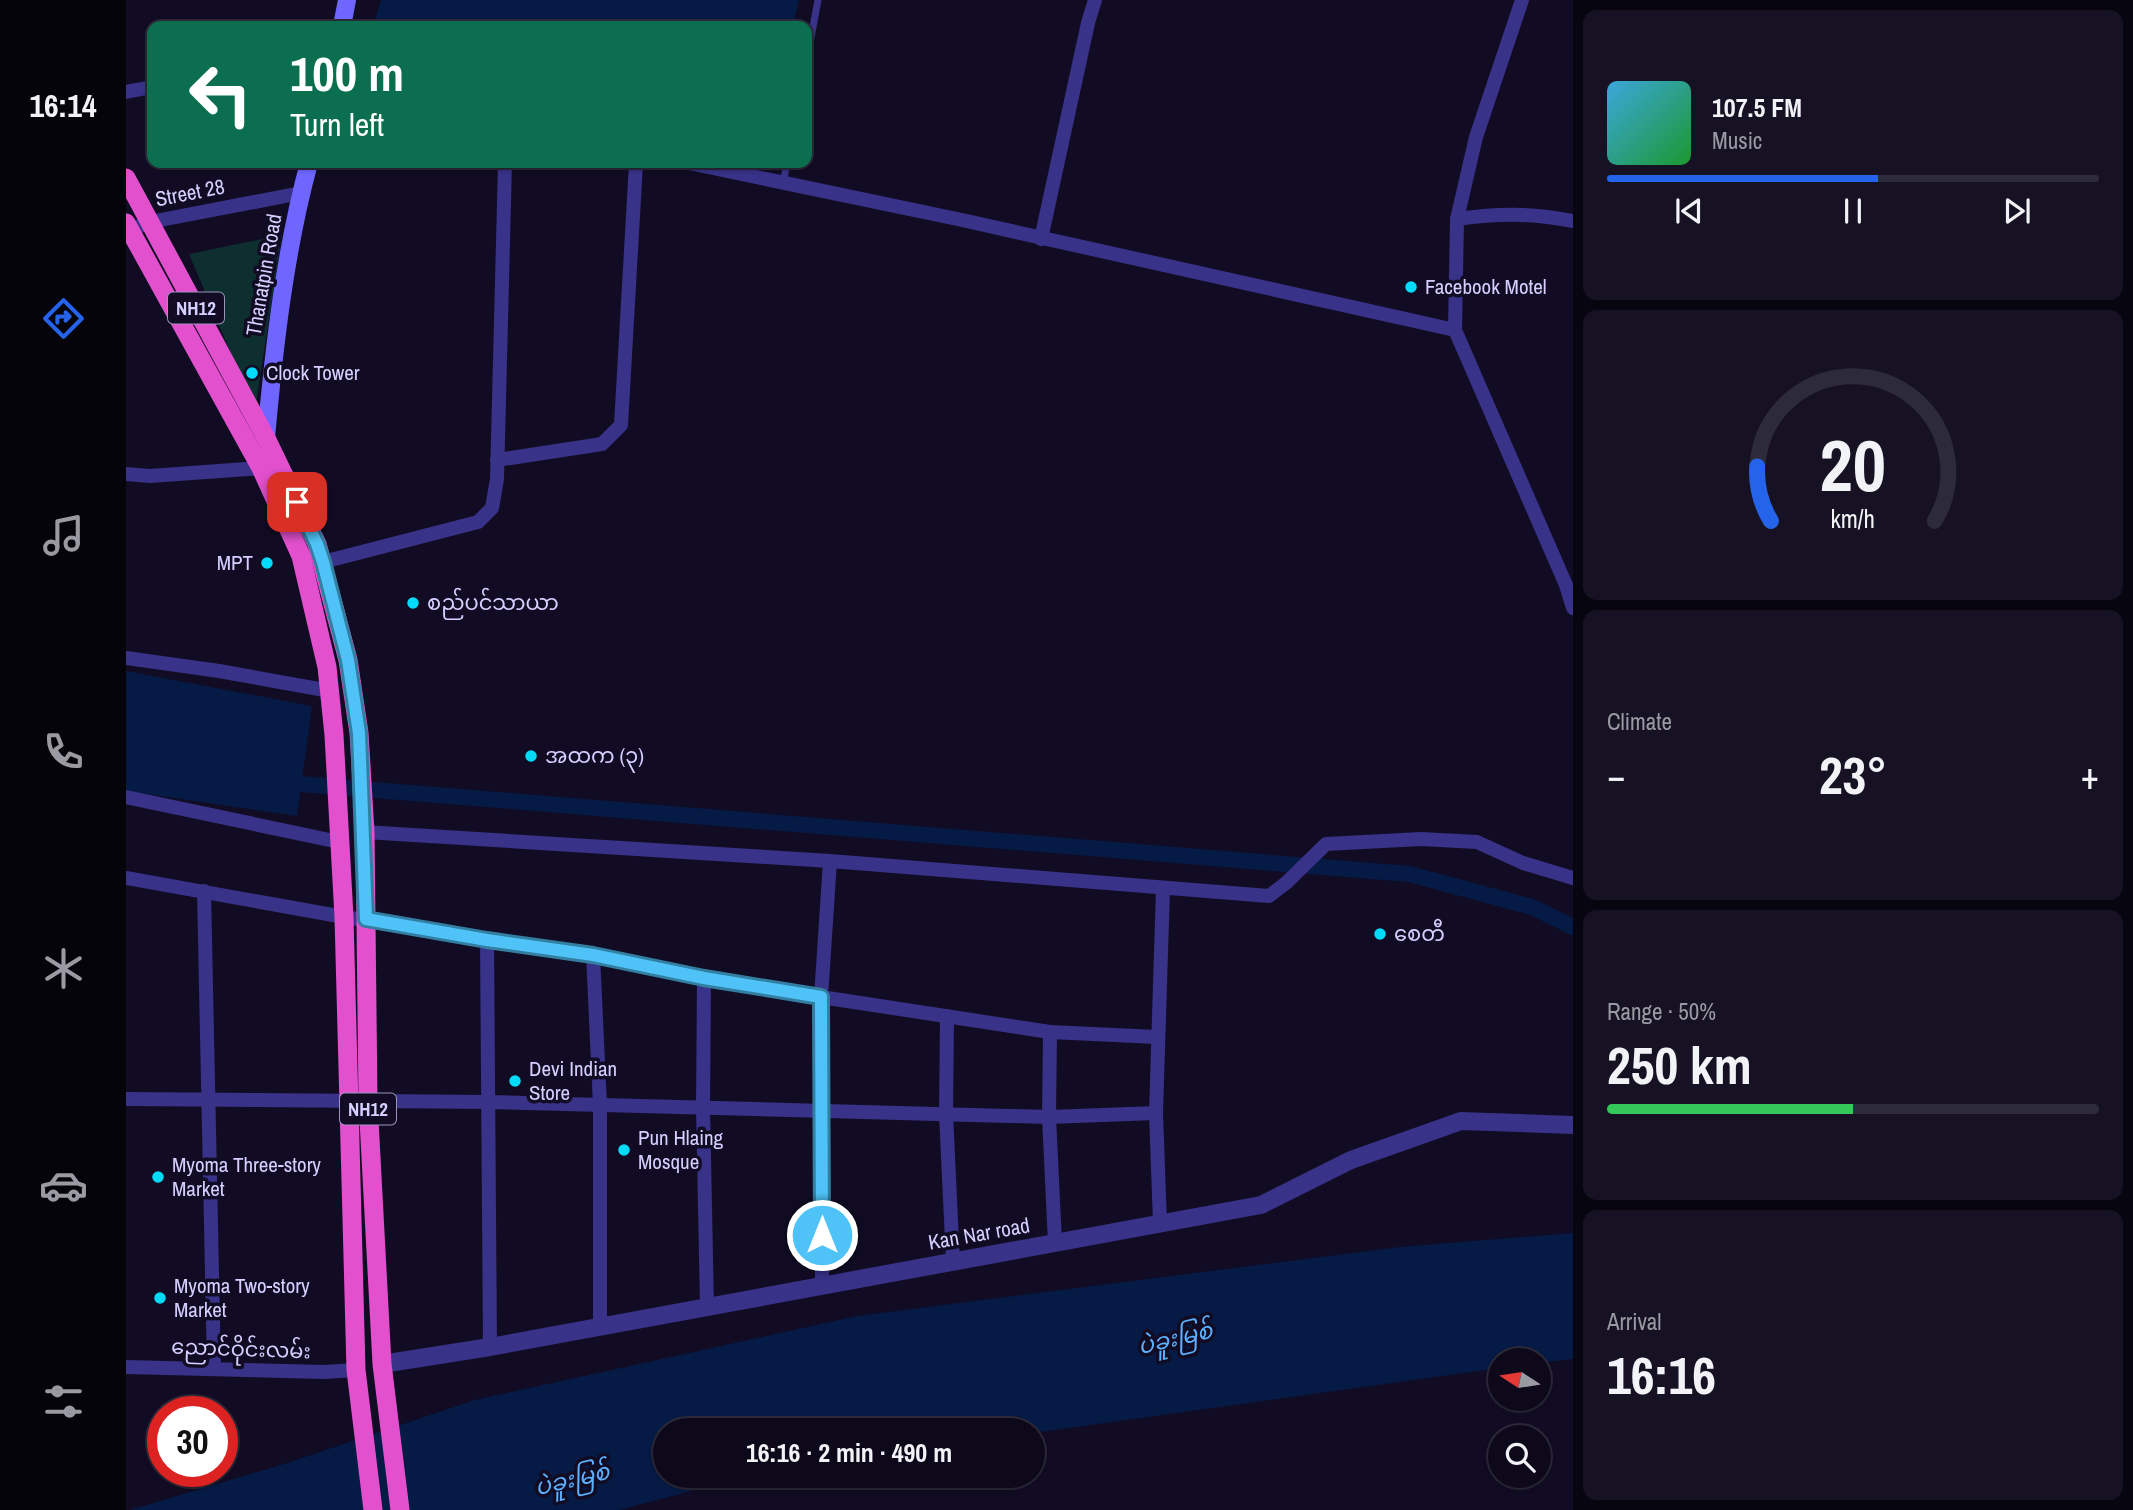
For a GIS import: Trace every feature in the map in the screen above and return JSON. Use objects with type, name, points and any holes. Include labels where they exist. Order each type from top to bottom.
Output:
[{"type":"highway","name":"NH12","points":[[126,178],[267,438],[317,544],[348,660],[359,733],[365,832],[368,1101],[382,1364],[400,1510]]},
{"type":"highway","name":"NH12","points":[[128,226],[261,468],[302,556],[330,691],[344,917],[357,1377],[373,1510]]},
{"type":"main road","points":[[343,21],[347,0]]},
{"type":"main road","name":"Thanatpin Road","points":[[267,438],[273,358],[308,168]]},
{"type":"street","points":[[1041,239],[1095,0]]},
{"type":"street","points":[[1522,0],[1476,137],[1458,219],[1455,330],[1570,584],[1573,608]]},
{"type":"street","points":[[126,92],[147,88]]},
{"type":"street","points":[[323,562],[478,522],[492,508],[498,460],[505,168]]},
{"type":"street","points":[[498,460],[602,444],[621,425],[636,168]]},
{"type":"street","points":[[712,168],[1455,330]]},
{"type":"street","name":"Street 28","points":[[128,226],[301,193]]},
{"type":"street","points":[[1458,219],[1498,213],[1573,221]]},
{"type":"street","points":[[126,474],[150,476],[261,468]]},
{"type":"street","points":[[126,658],[219,670],[330,691]]},
{"type":"street","points":[[126,797],[339,837]]},
{"type":"street","points":[[365,832],[830,861],[1269,896],[1326,844],[1421,839],[1477,842],[1524,863],[1573,878]]},
{"type":"street","points":[[822,1285],[821,997],[830,861]]},
{"type":"street","points":[[126,878],[344,917],[593,955],[704,978],[821,997],[1050,1032],[1157,1037]]},
{"type":"street","points":[[1160,1223],[1156,1113],[1163,889]]},
{"type":"street","points":[[204,891],[214,1370]]},
{"type":"street","points":[[487,940],[490,1347]]},
{"type":"street","points":[[593,955],[600,1105],[600,1326]]},
{"type":"street","points":[[704,978],[703,1107],[707,1307]]},
{"type":"street","points":[[947,1016],[946,1114],[953,1262]]},
{"type":"street","points":[[1050,1032],[1049,1116],[1055,1243]]},
{"type":"street","points":[[126,1099],[489,1102],[1049,1116],[1156,1113]]},
{"type":"street","name":"Kan Nar road","points":[[382,1364],[490,1347],[1261,1205],[1351,1160],[1461,1121],[1573,1125]]},
{"type":"street","name":"ညောင်ဝိုင်းလမ်း","points":[[126,1367],[324,1372],[357,1377]]},
{"type":"lane","points":[[812,32],[818,0]]},
{"type":"lane","points":[[783,183],[786,168]]},
{"type":"green space","points":[[282,235],[255,410],[189,254]]},
{"type":"water","points":[[381,0],[799,0],[794,21],[375,21]]},
{"type":"water","points":[[126,671],[312,706],[297,816],[126,791]]},
{"type":"water","name":"ပဲခူးမြစ်","points":[[1573,1233],[1573,1359],[1551,1362],[1551,1348],[1488,1348],[1488,1370],[1045,1431],[1045,1418],[653,1418],[653,1488],[703,1488],[619,1510],[130,1510],[207,1487],[238,1487],[238,1478],[475,1400],[857,1316],[1400,1247]]},
{"type":"waterway","points":[[301,784],[1409,874],[1532,907],[1573,927]]},
{"type":"place","name":"Facebook Motel","points":[[1411,287]]},
{"type":"place","name":"Clock Tower","points":[[252,373]]},
{"type":"place","name":"MPT","points":[[267,563]]},
{"type":"place","name":"စည်ပင်သာယာ","points":[[413,603]]},
{"type":"place","name":"အထက (၃)","points":[[531,756]]},
{"type":"place","name":"စေတီ","points":[[1380,934]]},
{"type":"place","name":"Devi Indian Store","points":[[515,1081]]},
{"type":"place","name":"Pun Hlaing Mosque","points":[[624,1150]]},
{"type":"place","name":"Myoma Three-story Market","points":[[158,1177]]},
{"type":"place","name":"Myoma Two-story Market","points":[[160,1298]]},
{"type":"route","points":[[297,502],[323,562],[353,684],[365,832],[366,919],[593,955],[704,978],[821,997],[822,1235]]}]
